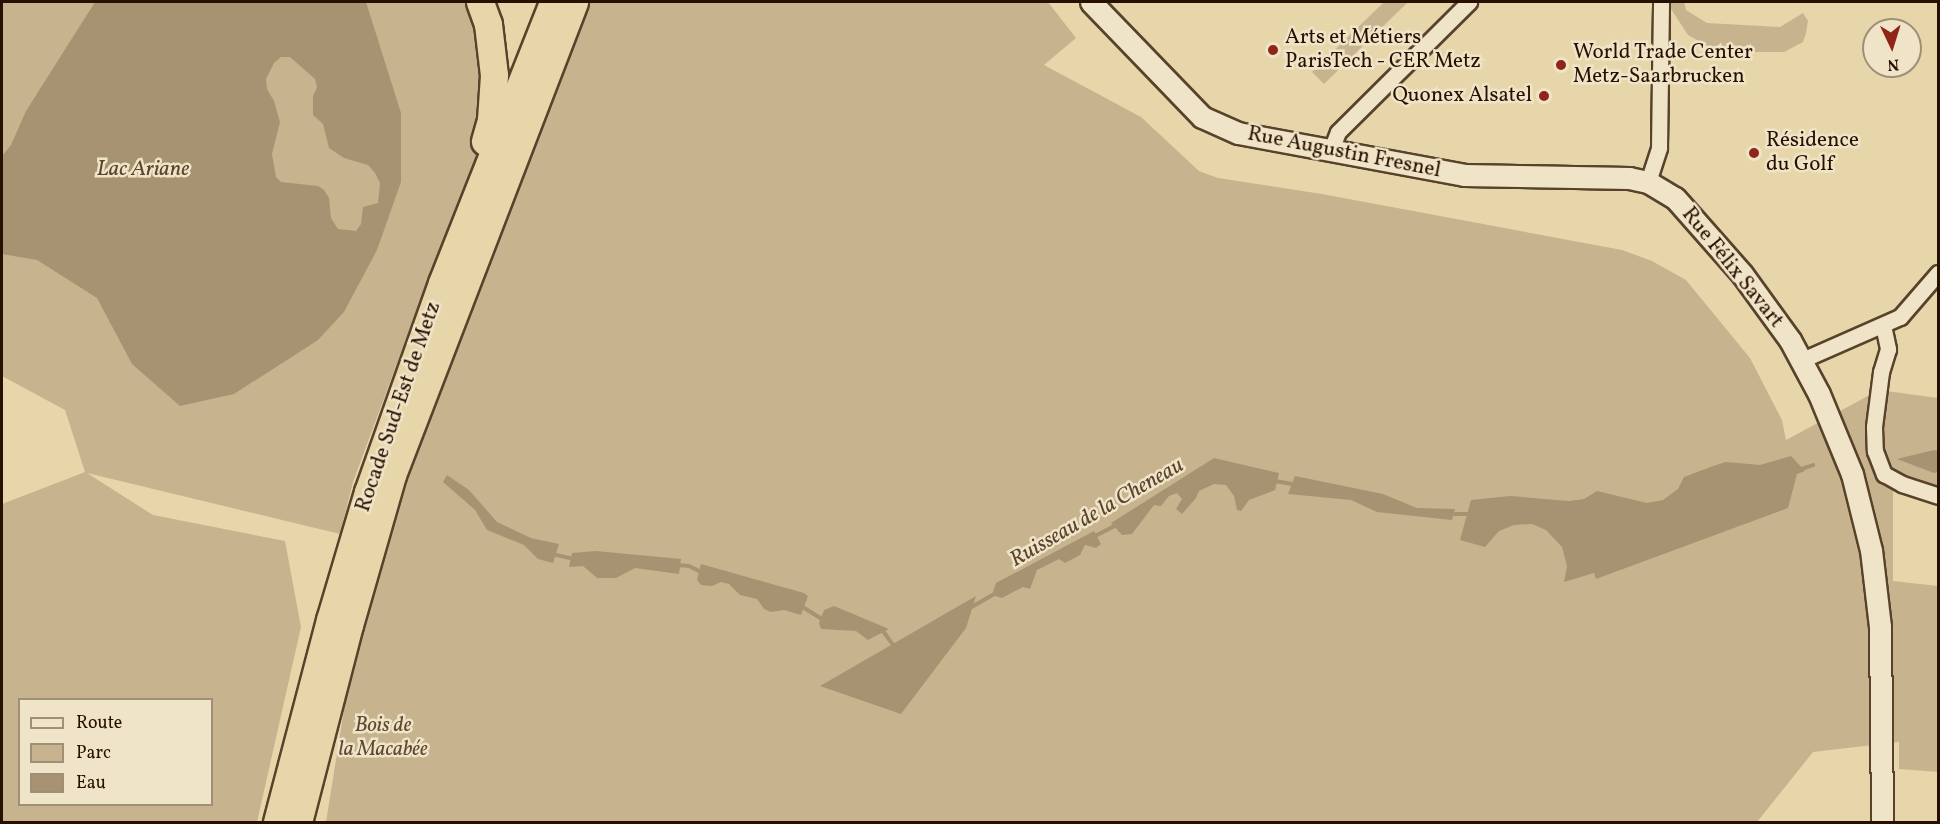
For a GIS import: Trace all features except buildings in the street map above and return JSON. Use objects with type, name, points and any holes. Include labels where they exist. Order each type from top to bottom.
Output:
[{"type":"highway","points":[[442,283],[491,120],[494,75],[488,24],[480,2]]},
{"type":"highway","name":"Rocade Sud-Est de Metz","points":[[277,822],[351,546],[442,283],[553,2]]},
{"type":"highway","name":"Rocade Sud-Est de Metz","points":[[298,822],[349,625],[392,475],[574,2]]},
{"type":"street","name":"Rue Augustin Fresnel","points":[[1091,2],[1202,117],[1238,133],[1464,175],[1606,177],[1648,182]]},
{"type":"street","points":[[1331,150],[1338,132],[1469,2]]},
{"type":"street","points":[[1648,182],[1659,148],[1661,2]]},
{"type":"street","name":"Rue Félix Savart","points":[[1648,182],[1676,198],[1742,274],[1802,360],[1835,430],[1852,474],[1871,550],[1880,627],[1882,822]]},
{"type":"street","points":[[1802,360],[1883,325],[1908,310],[1938,273]]},
{"type":"street","points":[[1883,325],[1888,349],[1881,372],[1874,427],[1875,451],[1884,474],[1902,484],[1938,496]]},
{"type":"green space","points":[[2,2],[480,2],[494,75],[477,166],[429,277],[353,482],[340,534],[87,473],[153,515],[285,541],[301,627],[257,822],[2,822],[2,504],[85,472],[65,410],[2,376]]},
{"type":"green space","name":"Bois de la Macabée","points":[[588,2],[1048,2],[1076,38],[1044,65],[1141,117],[1199,171],[1218,178],[1322,194],[1622,250],[1652,261],[1686,280],[1750,358],[1782,420],[1786,440],[1879,390],[1938,398],[1938,501],[1893,486],[1893,581],[1938,586],[1938,772],[1899,769],[1899,742],[1813,752],[1757,822],[326,822],[352,660],[406,484]]},
{"type":"green space","points":[[1384,2],[1408,2],[1324,84],[1312,72]]},
{"type":"green space","points":[[1671,2],[1684,2],[1686,10],[1707,23],[1780,27],[1803,13],[1808,21],[1806,33],[1803,42],[1784,52],[1736,52],[1713,49],[1688,35],[1671,9]]},
{"type":"water","name":"Lac Ariane","points":[[95,2],[366,2],[401,113],[401,182],[377,250],[344,312],[318,340],[234,394],[180,406],[132,364],[97,298],[37,260],[2,254],[2,156],[11,145],[26,111]],"holes":[[[281,57],[290,57],[315,79],[317,87],[313,96],[313,115],[323,124],[329,148],[344,158],[368,165],[380,183],[378,203],[363,207],[361,224],[356,231],[338,229],[331,218],[329,198],[324,190],[318,186],[281,182],[276,177],[272,154],[280,122],[274,101],[267,89],[266,79],[274,63]]]},
{"type":"water","points":[[1938,451],[1938,472],[1934,473],[1897,459]]},
{"type":"water","points":[[1791,456],[1805,471],[1797,474],[1788,508],[1596,579],[1594,573],[1564,582],[1567,566],[1562,547],[1546,530],[1532,524],[1514,525],[1499,531],[1485,547],[1460,540],[1471,500],[1510,496],[1569,501],[1584,499],[1597,491],[1647,503],[1663,500],[1678,489],[1684,477],[1713,466],[1726,462],[1760,465]]},
{"type":"water","points":[[1214,458],[1279,473],[1275,490],[1249,500],[1241,511],[1237,510],[1234,496],[1226,485],[1214,484],[1199,491],[1182,514],[1176,509],[1182,499],[1177,493],[1169,496],[1161,506],[1154,505],[1132,534],[1122,535],[1111,523]]},
{"type":"water","points":[[447,475],[469,490],[497,522],[531,538],[559,544],[553,563],[538,559],[524,545],[487,530],[475,510],[443,482]]},
{"type":"water","points":[[1295,476],[1383,494],[1417,508],[1455,509],[1452,520],[1377,512],[1351,500],[1288,494]]},
{"type":"water","points":[[1094,531],[1101,544],[1096,548],[1085,545],[1080,555],[1065,563],[1059,559],[1037,570],[1030,589],[1023,587],[1002,598],[992,595],[996,583]]},
{"type":"water","points":[[596,551],[681,559],[679,574],[635,568],[616,578],[597,578],[583,566],[569,567],[572,553]]},
{"type":"water","points":[[701,564],[804,593],[808,596],[801,615],[784,610],[771,612],[764,609],[757,599],[740,595],[729,584],[721,582],[712,586],[701,585],[697,580]]},
{"type":"water","points":[[976,596],[966,628],[901,714],[820,686]]},
{"type":"water","points":[[834,606],[889,629],[868,640],[856,631],[821,629],[819,623],[824,610]]},
{"type":"waterway","name":"Ruisseau de la Cheneau","points":[[1798,470],[1813,465]]},
{"type":"waterway","name":"Ruisseau de la Cheneau","points":[[1275,481],[1297,485]]},
{"type":"waterway","name":"Ruisseau de la Cheneau","points":[[1451,514],[1470,514]]},
{"type":"waterway","name":"Ruisseau de la Cheneau","points":[[1095,536],[1117,525]]},
{"type":"waterway","name":"Ruisseau de la Cheneau","points":[[552,554],[574,559]]},
{"type":"waterway","name":"Ruisseau de la Cheneau","points":[[677,565],[689,566],[701,572]]},
{"type":"waterway","name":"Ruisseau de la Cheneau","points":[[970,608],[994,594]]},
{"type":"waterway","name":"Ruisseau de la Cheneau","points":[[801,606],[823,620]]},
{"type":"waterway","name":"Ruisseau de la Cheneau","points":[[879,631],[883,631],[894,646]]},
{"type":"place","name":"Arts et Métiers ParisTech - CER Metz","points":[[1273,50]]},
{"type":"place","name":"World Trade Center Metz-Saarbrucken","points":[[1561,65]]},
{"type":"place","name":"Quonex Alsatel","points":[[1544,96]]},
{"type":"place","name":"Résidence du Golf","points":[[1754,153]]}]
